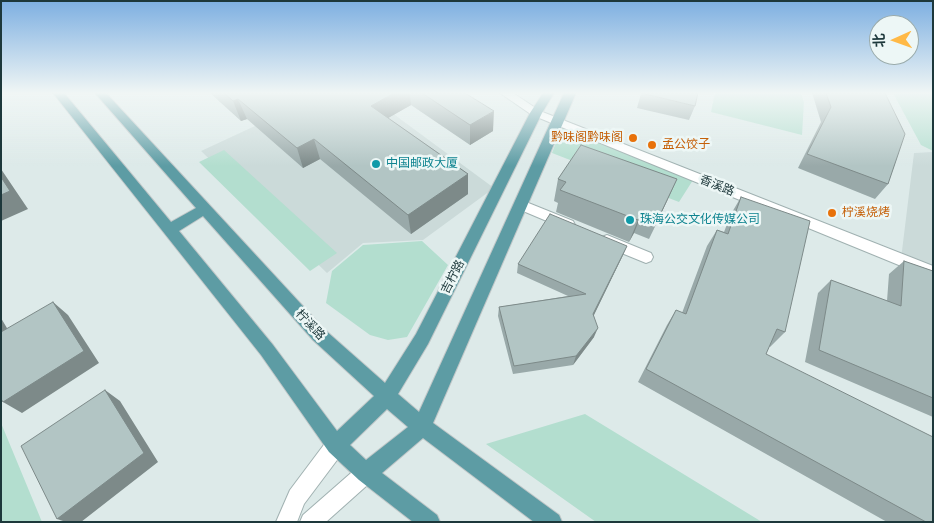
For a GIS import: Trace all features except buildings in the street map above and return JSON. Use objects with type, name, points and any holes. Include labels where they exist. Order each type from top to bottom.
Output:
[{"type":"main road","points":[[78,117],[267,350],[336,445],[366,472],[430,522]]},
{"type":"main road","name":"柠溪路","points":[[122,117],[319,336],[422,427],[552,522]]},
{"type":"main road","name":"吉柠路","points":[[336,445],[386,397],[422,339],[534,117]]},
{"type":"main road","points":[[366,472],[422,427],[560,117]]},
{"type":"main road","points":[[170,230],[205,210]]},
{"type":"street","name":"香溪路","points":[[548,117],[933,273]]},
{"type":"street","points":[[521,205],[646,257]]},
{"type":"street","points":[[286,522],[297,497],[336,445]]},
{"type":"street","points":[[310,522],[366,472]]},
{"type":"shaded area","points":[[273,117],[398,117],[494,188],[423,240],[363,243],[327,273],[201,151]]},
{"type":"shaded area","points":[[933,152],[933,272],[901,259],[914,153]]},
{"type":"green space","points":[[732,117],[803,117],[802,135]]},
{"type":"green space","points":[[906,117],[933,117],[933,151],[921,145]]},
{"type":"green space","points":[[562,127],[693,180],[679,202],[552,153]]},
{"type":"green space","points":[[224,150],[337,253],[310,271],[199,162]]},
{"type":"green space","points":[[422,241],[448,265],[407,337],[388,340],[370,335],[326,303],[332,271],[363,245]]},
{"type":"green space","points":[[585,414],[762,522],[596,522],[486,444]]},
{"type":"green space","points":[[1,423],[42,522],[1,522]]},
{"type":"place","name":"黔味阁黔味阁","points":[[633,138]]},
{"type":"place","name":"孟公饺子","points":[[652,145]]},
{"type":"place","name":"中国邮政大厦","points":[[376,164]]},
{"type":"place","name":"柠溪烧烤","points":[[832,213]]},
{"type":"place","name":"珠海公交文化传媒公司","points":[[630,220]]}]
